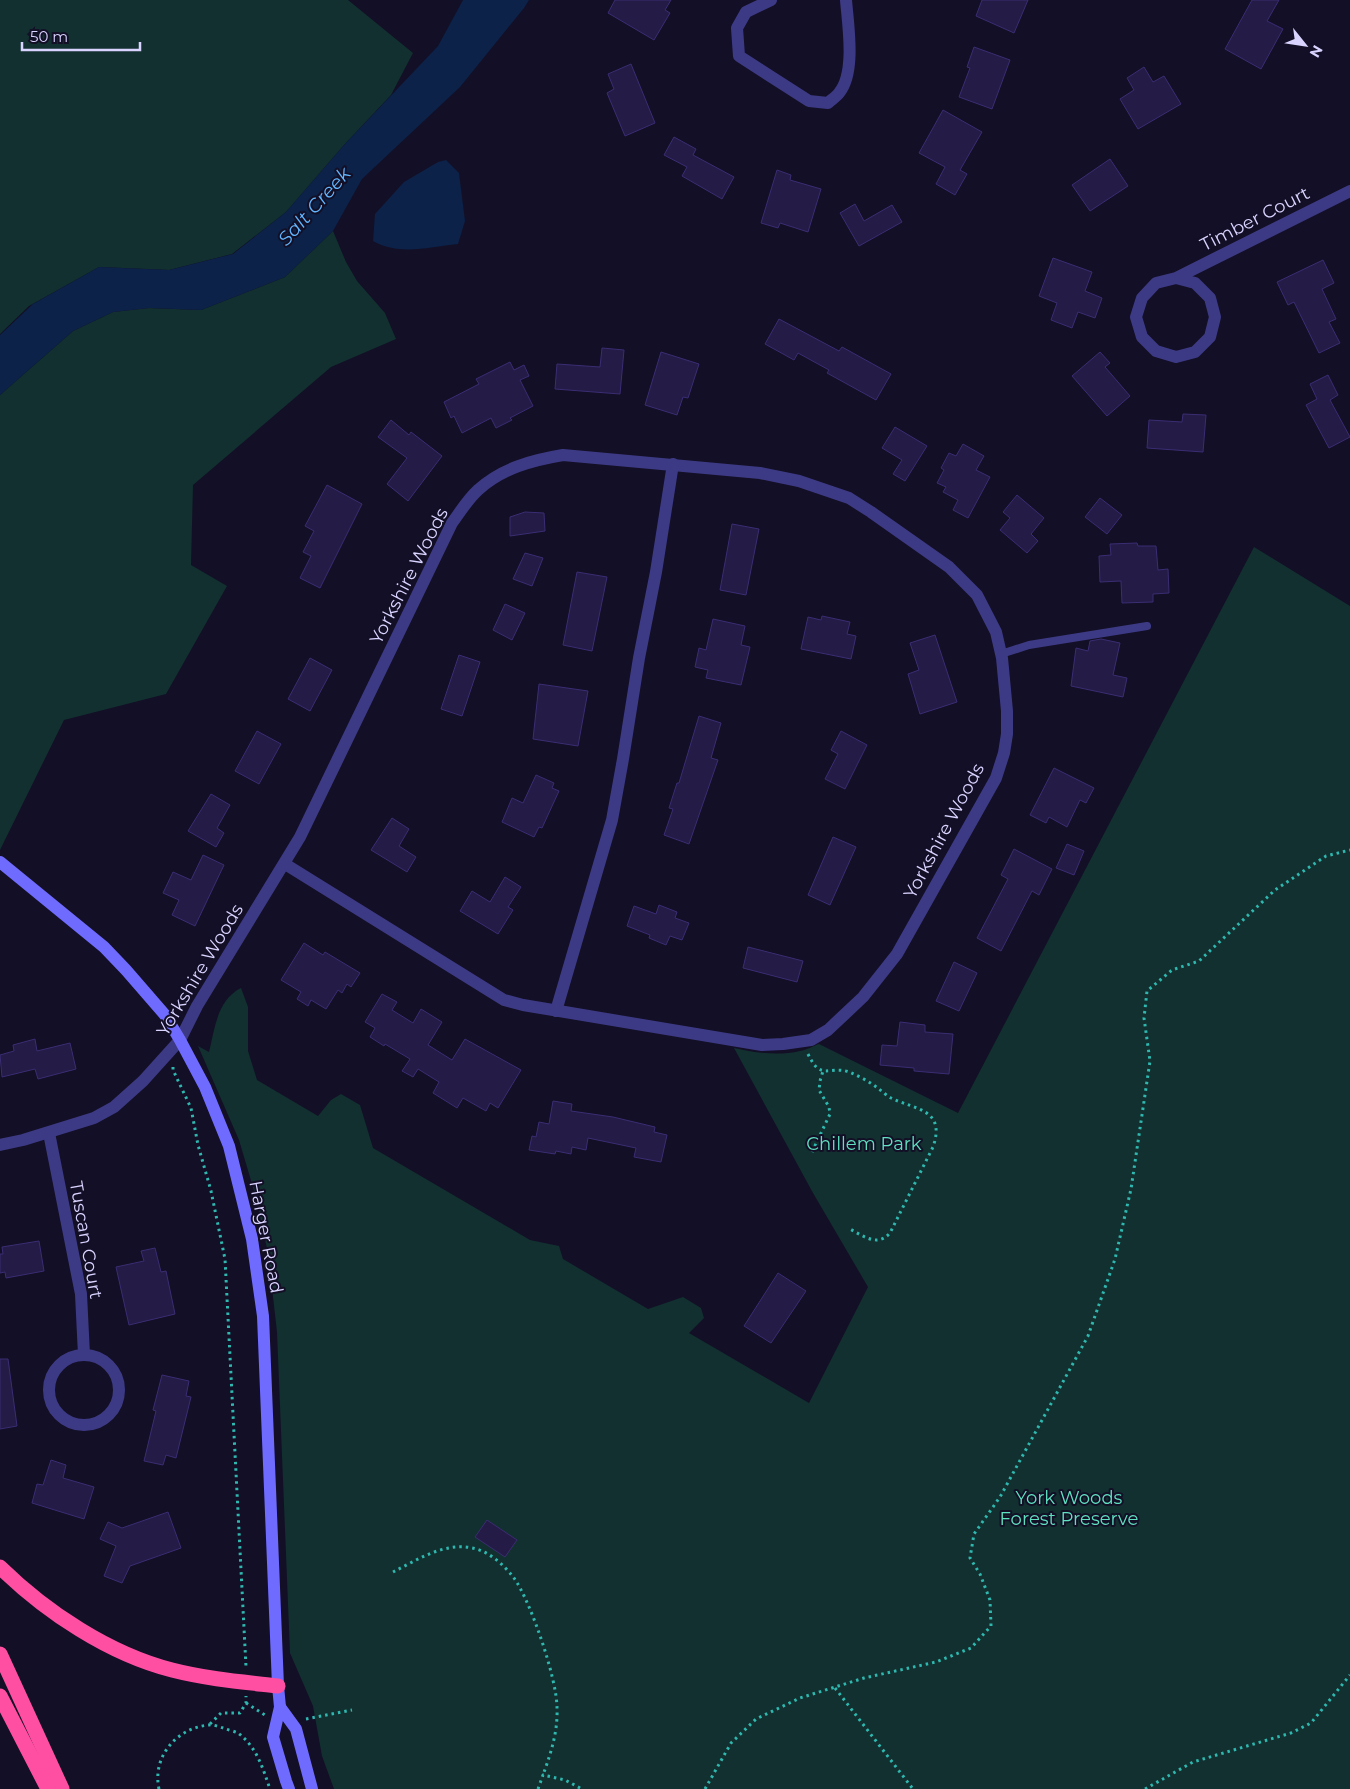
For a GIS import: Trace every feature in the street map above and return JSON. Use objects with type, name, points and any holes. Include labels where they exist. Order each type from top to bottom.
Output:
[{"type":"highway","points":[[0,1567],[35,1598],[85,1632],[139,1659],[171,1670],[247,1683],[278,1686]]},
{"type":"highway","points":[[0,1654],[62,1789]]},
{"type":"highway","points":[[0,1696],[48,1789]]},
{"type":"street","points":[[771,0],[746,12],[741,20],[737,28],[739,56],[809,101],[828,103],[841,92],[848,74],[850,53],[846,0]]},
{"type":"street","name":"Timber Court","points":[[1176,278],[1195,283],[1210,298],[1215,317],[1210,337],[1195,352],[1176,357],[1156,352],[1142,337],[1136,318],[1142,298],[1156,283],[1176,278],[1350,191]]},
{"type":"street","name":"Yorkshire Woods","points":[[0,1145],[49,1133],[94,1118],[114,1107],[143,1082],[180,1040],[197,1006],[300,837],[452,523],[478,490],[513,467],[538,459],[563,455],[673,464],[760,473],[800,481],[850,498],[941,562],[965,582],[977,595],[996,632],[1001,654],[1008,711],[1004,753],[996,778],[897,954],[863,997],[828,1030],[811,1040],[762,1045],[504,1000],[285,864]]},
{"type":"street","points":[[556,1010],[612,820],[624,759],[639,658],[656,572],[673,464]]},
{"type":"street","name":"Harger Road","points":[[0,862],[104,947],[165,1015],[204,1087],[229,1146],[252,1239],[263,1316],[280,1707],[274,1737],[286,1782],[290,1789]]},
{"type":"street","name":"Tuscan Court","points":[[49,1133],[80,1294],[84,1355]]},
{"type":"street","points":[[84,1355],[94,1356],[104,1361],[112,1369],[119,1389],[117,1400],[112,1410],[95,1423],[84,1425],[72,1422],[62,1416],[54,1407],[50,1396],[50,1384],[54,1372],[61,1363],[72,1357],[84,1355]]},
{"type":"street","points":[[280,1707],[296,1729],[312,1789]]},
{"type":"lane","points":[[1001,654],[1029,645],[1147,626]]},
{"type":"path","points":[[706,1789],[714,1777],[730,1743],[756,1720],[800,1698],[864,1678],[936,1662],[971,1648],[991,1626],[990,1600],[980,1574],[970,1558],[974,1534],[1000,1497],[1088,1336],[1115,1259],[1132,1189],[1150,1061],[1144,1018],[1148,991],[1172,970],[1199,961],[1276,890],[1326,856],[1350,850]]},
{"type":"path","points":[[159,1789],[157,1771],[170,1743],[183,1732],[210,1724],[221,1713],[240,1713],[246,1703],[247,1683],[225,1259],[212,1191],[198,1145],[191,1108],[173,1070],[180,1040]]},
{"type":"path","points":[[802,1042],[810,1059],[817,1068],[823,1071],[847,1071],[856,1075],[868,1081],[889,1097],[928,1112],[937,1126],[937,1136],[933,1147],[886,1238],[879,1241],[870,1239],[848,1228]]},
{"type":"path","points":[[812,1152],[830,1114],[829,1107],[820,1090],[823,1071]]},
{"type":"path","points":[[393,1572],[435,1552],[448,1548],[472,1548],[483,1551],[494,1558],[504,1566],[515,1580],[534,1619],[558,1707],[552,1750],[538,1789]]},
{"type":"path","points":[[1145,1789],[1193,1762],[1291,1733],[1311,1723],[1350,1675]]},
{"type":"path","points":[[835,1688],[913,1789]]},
{"type":"path","points":[[210,1724],[237,1732],[252,1747],[260,1761],[270,1789]]},
{"type":"path","points":[[543,1775],[565,1780],[582,1789]]},
{"type":"green space","points":[[0,0],[348,0],[413,53],[391,95],[344,145],[286,212],[232,254],[169,270],[99,267],[29,306],[0,334]]},
{"type":"green space","points":[[333,231],[346,262],[357,281],[385,313],[396,339],[331,367],[193,485],[191,565],[227,586],[166,694],[64,720],[0,850],[0,395],[73,331],[113,312],[149,308],[201,310],[285,277]]},
{"type":"green space","name":"York Woods Forest Preserve","points":[[1254,547],[1350,606],[1350,1789],[334,1789],[322,1756],[313,1706],[290,1653],[277,1332],[268,1253],[255,1194],[239,1140],[198,1046],[209,1052],[218,1015],[227,1000],[241,988],[248,1007],[248,1051],[257,1080],[318,1116],[331,1100],[341,1094],[360,1105],[373,1148],[530,1240],[559,1246],[563,1259],[648,1309],[683,1297],[701,1308],[704,1318],[689,1333],[809,1403],[868,1287],[813,1193],[734,1048],[775,1054],[792,1053],[819,1044],[958,1113]]},
{"type":"water","name":"Salt Creek","points":[[463,0],[529,0],[460,87],[362,179],[333,231],[285,277],[201,310],[149,308],[113,312],[73,331],[0,395],[0,335],[33,304],[99,267],[169,270],[233,254],[286,212],[344,145],[438,46]]},
{"type":"water","points":[[446,160],[459,173],[465,221],[458,244],[404,249],[383,246],[373,241],[375,214],[404,182],[438,162]]},
{"type":"building","points":[[615,0],[671,0],[665,10],[670,13],[654,40],[608,13]]},
{"type":"building","points":[[982,0],[1028,0],[1014,33],[976,16]]},
{"type":"building","points":[[1252,0],[1279,0],[1267,21],[1283,29],[1261,69],[1225,49]]},
{"type":"building","points":[[974,47],[1010,60],[992,109],[959,97],[970,68],[967,67]]},
{"type":"building","points":[[631,64],[655,123],[625,136],[607,93],[614,89],[608,74]]},
{"type":"building","points":[[1144,67],[1153,82],[1164,76],[1181,104],[1138,129],[1120,99],[1134,90],[1127,78]]},
{"type":"building","points":[[943,110],[982,132],[960,170],[967,174],[955,195],[936,184],[945,167],[919,153]]},
{"type":"building","points":[[674,137],[696,149],[693,155],[734,177],[722,199],[682,176],[687,167],[664,155]]},
{"type":"building","points":[[1110,159],[1128,186],[1090,211],[1072,185]]},
{"type":"building","points":[[777,170],[791,175],[790,180],[821,189],[808,232],[780,223],[778,228],[761,223]]},
{"type":"building","points":[[855,204],[864,221],[892,205],[902,222],[859,246],[840,213]]},
{"type":"building","points":[[1053,258],[1092,272],[1085,291],[1102,298],[1095,318],[1078,312],[1072,328],[1051,320],[1057,303],[1039,296]]},
{"type":"building","points":[[1323,260],[1334,283],[1322,289],[1336,319],[1329,322],[1340,343],[1319,353],[1294,302],[1288,305],[1277,282]]},
{"type":"building","points":[[779,319],[839,351],[842,347],[891,374],[876,400],[827,373],[829,370],[798,353],[794,360],[765,344]]},
{"type":"building","points":[[602,348],[624,350],[620,394],[555,389],[557,364],[600,367]]},
{"type":"building","points":[[661,352],[699,364],[688,398],[683,397],[677,415],[645,405]]},
{"type":"building","points":[[1100,352],[1110,363],[1105,367],[1130,396],[1107,416],[1072,376]]},
{"type":"building","points":[[510,362],[514,370],[524,365],[529,376],[520,380],[533,406],[496,428],[491,418],[462,433],[454,416],[451,418],[444,402],[479,384],[476,379]]},
{"type":"building","points":[[1328,375],[1338,395],[1330,400],[1350,437],[1329,448],[1306,405],[1317,399],[1310,384]]},
{"type":"building","points":[[1183,414],[1206,415],[1203,452],[1147,448],[1149,420],[1182,422]]},
{"type":"building","points":[[391,420],[409,435],[411,432],[442,456],[408,501],[387,484],[407,458],[378,437]]},
{"type":"building","points":[[895,427],[927,446],[905,481],[893,474],[902,460],[882,448]]},
{"type":"building","points":[[963,444],[984,456],[976,470],[990,477],[968,518],[953,510],[958,500],[943,492],[946,487],[937,483],[944,470],[941,468],[949,453],[956,456]]},
{"type":"building","points":[[327,485],[362,504],[320,588],[300,578],[311,556],[303,552],[314,531],[305,526]]},
{"type":"building","points":[[1017,495],[1044,518],[1031,534],[1038,541],[1027,553],[1000,530],[1010,518],[1003,512]]},
{"type":"building","points":[[1100,498],[1122,515],[1107,534],[1085,517]]},
{"type":"building","points":[[525,512],[544,513],[545,531],[510,536],[510,517]]},
{"type":"building","points":[[732,524],[759,529],[746,595],[720,590]]},
{"type":"building","points":[[1137,543],[1138,546],[1156,546],[1158,570],[1168,569],[1169,593],[1153,594],[1153,602],[1122,603],[1121,581],[1100,582],[1099,556],[1111,555],[1110,544]]},
{"type":"building","points":[[525,553],[543,558],[532,586],[513,579]]},
{"type":"building","points":[[577,572],[607,577],[592,651],[563,645]]},
{"type":"building","points":[[505,604],[525,613],[512,640],[493,630]]},
{"type":"building","points":[[822,616],[850,622],[847,634],[856,636],[851,659],[801,649],[808,617],[821,620]]},
{"type":"building","points":[[713,619],[745,626],[741,645],[750,647],[741,685],[706,678],[708,670],[695,667],[699,648],[706,650]]},
{"type":"building","points":[[935,635],[957,702],[920,714],[908,674],[919,670],[910,643]]},
{"type":"building","points":[[1101,639],[1120,643],[1113,675],[1127,678],[1123,697],[1071,686],[1076,648],[1088,651],[1090,641]]},
{"type":"building","points":[[459,655],[480,662],[462,716],[441,709]]},
{"type":"building","points":[[310,658],[332,670],[310,711],[288,699]]},
{"type":"building","points":[[539,684],[588,691],[578,746],[533,739]]},
{"type":"building","points":[[699,716],[721,723],[711,758],[718,760],[689,844],[664,835],[673,809],[669,808],[677,783],[679,783]]},
{"type":"building","points":[[257,731],[281,744],[259,784],[235,771]]},
{"type":"building","points":[[841,731],[867,745],[845,789],[825,779],[838,754],[831,750]]},
{"type":"building","points":[[1054,768],[1094,788],[1086,803],[1080,800],[1067,827],[1049,817],[1046,823],[1030,815]]},
{"type":"building","points":[[536,775],[554,783],[552,788],[559,791],[542,828],[539,827],[534,837],[502,822],[512,798],[523,803]]},
{"type":"building","points":[[211,794],[230,805],[217,828],[224,833],[216,847],[188,831]]},
{"type":"building","points":[[392,818],[409,829],[399,846],[416,857],[407,872],[371,850]]},
{"type":"building","points":[[833,837],[856,847],[830,905],[808,895]]},
{"type":"building","points":[[1067,844],[1084,851],[1074,875],[1056,868]]},
{"type":"building","points":[[1014,849],[1052,869],[1039,895],[1032,891],[1001,951],[977,938],[1008,879],[1001,875]]},
{"type":"building","points":[[203,855],[224,865],[195,926],[172,915],[179,900],[163,893],[173,872],[191,880]]},
{"type":"building","points":[[505,877],[521,887],[508,907],[513,910],[498,934],[460,911],[472,891],[490,902]]},
{"type":"building","points":[[659,905],[677,912],[675,918],[689,923],[682,940],[670,936],[666,945],[649,938],[650,935],[627,926],[634,906],[656,914]]},
{"type":"building","points":[[304,943],[323,955],[325,952],[360,973],[351,987],[347,984],[342,993],[338,990],[326,1009],[311,1000],[308,1006],[297,999],[301,992],[281,980]]},
{"type":"building","points":[[748,947],[803,961],[797,982],[743,968]]},
{"type":"building","points":[[954,962],[977,973],[959,1011],[936,1001]]},
{"type":"building","points":[[382,994],[397,1002],[392,1010],[413,1023],[421,1009],[442,1022],[428,1045],[452,1060],[465,1039],[521,1070],[498,1108],[490,1103],[486,1111],[463,1098],[457,1108],[433,1093],[439,1082],[418,1069],[413,1077],[402,1071],[410,1059],[370,1037],[375,1028],[365,1022]]},
{"type":"building","points":[[900,1022],[925,1025],[925,1032],[953,1034],[949,1074],[914,1071],[914,1068],[880,1065],[882,1045],[897,1046]]},
{"type":"building","points":[[35,1039],[37,1051],[70,1043],[76,1069],[38,1079],[35,1069],[2,1077],[0,1055],[14,1051],[13,1045]]},
{"type":"building","points":[[553,1101],[572,1104],[571,1111],[613,1117],[655,1127],[654,1132],[667,1135],[661,1162],[634,1157],[636,1148],[588,1138],[586,1150],[572,1147],[571,1154],[556,1151],[555,1154],[529,1150],[532,1136],[536,1137],[539,1122],[549,1124]]},
{"type":"building","points":[[39,1241],[44,1271],[6,1278],[5,1272],[0,1273],[0,1254],[3,1254],[2,1247]]},
{"type":"building","points":[[155,1248],[161,1272],[166,1271],[175,1314],[129,1325],[116,1267],[144,1261],[141,1251]]},
{"type":"building","points":[[778,1273],[806,1291],[771,1343],[744,1326]]},
{"type":"building","points":[[0,1359],[8,1359],[17,1426],[0,1429]]},
{"type":"building","points":[[162,1375],[189,1381],[186,1396],[191,1397],[176,1458],[166,1455],[163,1465],[144,1461],[156,1411],[153,1410]]},
{"type":"building","points":[[51,1460],[66,1465],[63,1478],[94,1487],[84,1519],[32,1503],[37,1484],[43,1485]]},
{"type":"building","points":[[168,1512],[181,1548],[130,1566],[122,1583],[104,1576],[116,1546],[100,1539],[108,1522],[122,1528]]},
{"type":"building","points":[[487,1520],[517,1540],[505,1557],[475,1537]]},
{"type":"park label","name":"Chillem Park","points":[[864,1144]]}]
